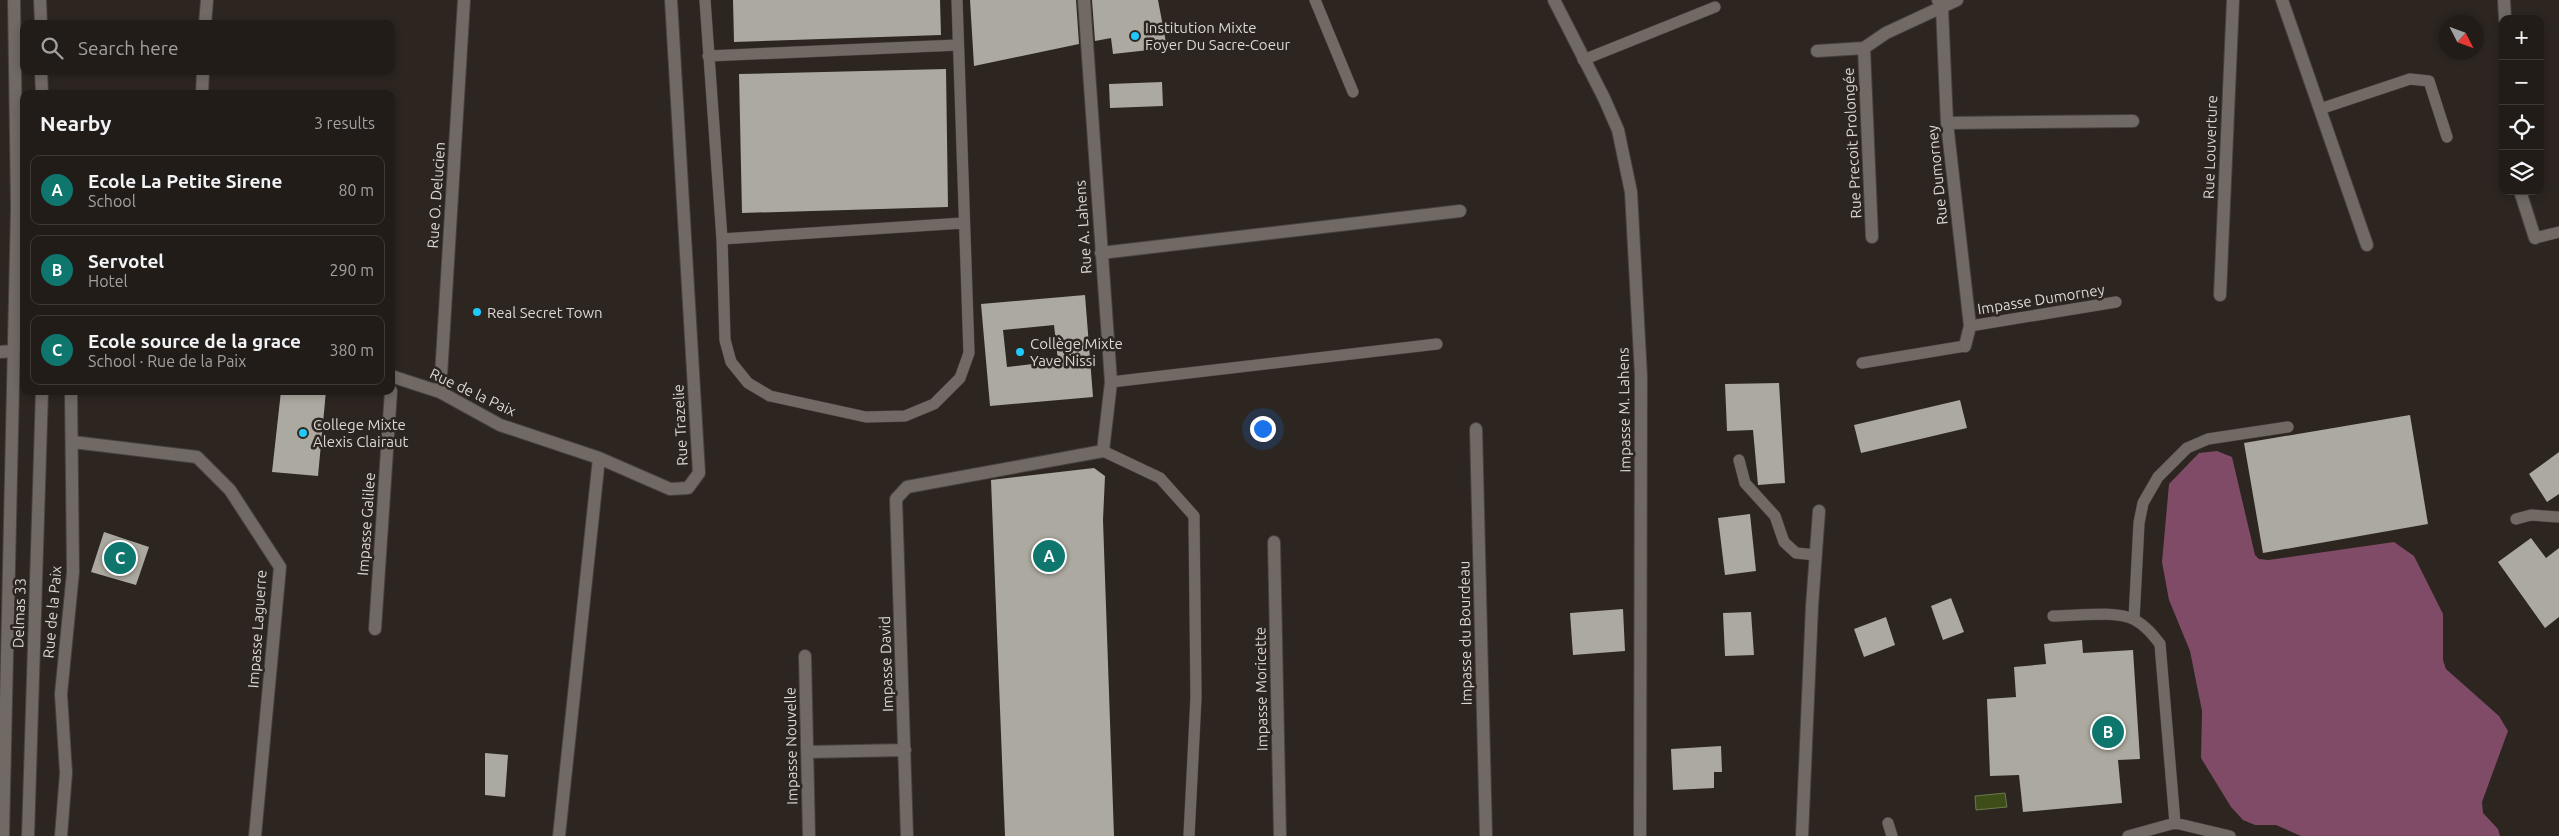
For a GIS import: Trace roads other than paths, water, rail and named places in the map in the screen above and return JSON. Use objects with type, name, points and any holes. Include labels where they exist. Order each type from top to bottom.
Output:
[{"type":"street","name":"Delmas 33","points":[[3,836],[6,352],[17,207],[14,0]]},
{"type":"street","points":[[40,0],[40,20]]},
{"type":"street","points":[[206,20],[207,0]]},
{"type":"street","name":"Rue O. Delucien","points":[[440,392],[464,0]]},
{"type":"street","name":"Rue Trazelie","points":[[599,458],[670,489],[688,488],[699,473],[671,0]]},
{"type":"street","name":"Rue A. Lahens","points":[[1084,0],[1111,382],[1103,451]]},
{"type":"street","name":"Impasse M. Lahens","points":[[1554,0],[1604,98],[1618,130],[1631,192],[1642,376],[1640,836]]},
{"type":"street","points":[[1817,51],[1864,48],[1886,33],[1940,4],[1957,0]]},
{"type":"street","name":"Rue Louverture","points":[[2220,295],[2233,0]]},
{"type":"street","points":[[2282,0],[2367,245]]},
{"type":"street","points":[[2504,0],[2506,15]]},
{"type":"street","name":"Rue Dumorney","points":[[1940,4],[1947,123],[1970,326],[1965,346]]},
{"type":"street","name":"Rue Precoit Prolongée","points":[[1864,48],[1872,237]]},
{"type":"street","points":[[41,75],[42,90]]},
{"type":"street","points":[[200,90],[202,75]]},
{"type":"street","points":[[1947,123],[2133,121]]},
{"type":"street","points":[[2521,195],[2535,238]]},
{"type":"street","points":[[1101,253],[1460,211]]},
{"type":"street","name":"Rue de la Paix","points":[[395,377],[440,392],[500,425],[599,458]]},
{"type":"street","name":"Delmas 33","points":[[28,836],[42,395]]},
{"type":"street","name":"Rue de la Paix","points":[[61,836],[66,773],[60,694],[73,572],[71,395]]},
{"type":"street","name":"Impasse Galilee","points":[[375,629],[391,395]]},
{"type":"street","name":"Impasse du Bourdeau","points":[[1476,429],[1486,836]]},
{"type":"street","name":"Impasse Laguerre","points":[[72,442],[197,457],[230,490],[280,567],[255,836]]},
{"type":"street","name":"Impasse David","points":[[907,836],[896,499],[900,492],[907,487],[1103,451]]},
{"type":"street","points":[[559,836],[599,458]]},
{"type":"street","points":[[1802,836],[1819,511]]},
{"type":"street","name":"Impasse Moricette","points":[[1274,542],[1280,836]]},
{"type":"street","name":"Impasse Nouvelle","points":[[806,656],[809,836]]},
{"type":"street","points":[[807,752],[905,750]]},
{"type":"lane","points":[[705,0],[722,240],[725,340],[731,362],[748,383],[770,396],[857,415],[905,416],[934,404],[960,378],[969,353],[957,0]]},
{"type":"lane","points":[[1315,0],[1353,92]]},
{"type":"lane","points":[[1583,60],[1716,7]]},
{"type":"lane","points":[[708,56],[958,46]]},
{"type":"lane","points":[[2320,109],[2410,79],[2429,81],[2447,137]]},
{"type":"lane","points":[[722,240],[964,223]]},
{"type":"lane","points":[[2535,238],[2559,232]]},
{"type":"lane","name":"Impasse Dumorney","points":[[1970,326],[2116,302]]},
{"type":"lane","points":[[1111,382],[1437,344]]},
{"type":"lane","points":[[1862,363],[1965,346]]},
{"type":"lane","points":[[2134,619],[2139,524],[2143,502],[2158,477],[2187,448],[2208,439],[2288,427]]},
{"type":"lane","points":[[1103,451],[1160,478],[1194,516],[1196,697],[1189,836]]},
{"type":"lane","points":[[1739,460],[1745,483],[1775,516],[1784,542],[1796,553],[1816,555]]},
{"type":"lane","points":[[2516,518],[2531,515],[2559,517]]},
{"type":"lane","points":[[2053,616],[2118,615],[2134,619],[2148,628],[2160,644],[2175,823]]},
{"type":"lane","points":[[1888,823],[1892,836]]},
{"type":"lane","points":[[2128,836],[2175,823],[2230,836]]},
{"type":"place","name":"Institution Mixte Foyer Du Sacre-Coeur","points":[[1135,36]]},
{"type":"place","name":"Real Secret Town","points":[[477,312]]},
{"type":"place","name":"Collège Mixte Yave Nissi","points":[[1020,352]]},
{"type":"place","name":"College Mixte Alexis Clairaut","points":[[303,433]]},
{"type":"place","name":"Ecole La Petite Sirene","points":[[1049,556]]},
{"type":"place","name":"Ecole source de la grace","points":[[120,558]]},
{"type":"place","name":"Servotel","points":[[2108,732]]}]
